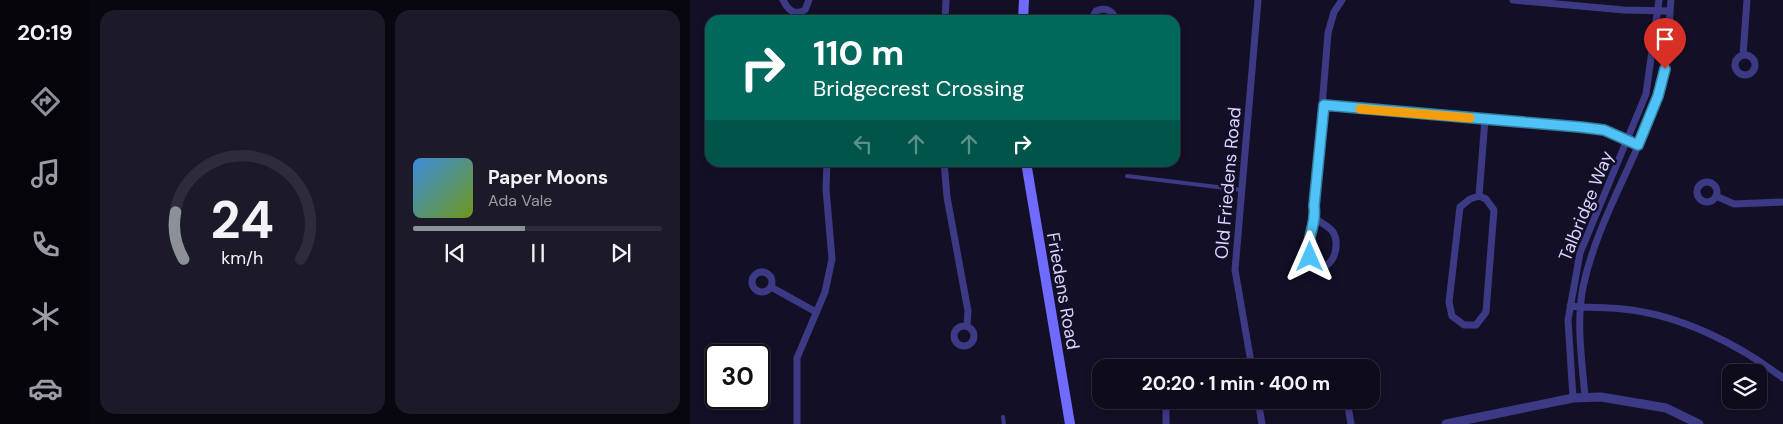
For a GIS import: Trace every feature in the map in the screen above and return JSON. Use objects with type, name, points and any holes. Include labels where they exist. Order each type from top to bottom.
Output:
[{"type":"main road","points":[[1023,15],[1024,0]]},
{"type":"main road","name":"Friedens Road","points":[[1027,167],[1070,424]]},
{"type":"street","points":[[783,0],[787,8],[793,12],[800,13],[805,10],[809,0]]},
{"type":"street","points":[[944,15],[946,0]]},
{"type":"street","points":[[1103,0],[1103,9]]},
{"type":"street","name":"Old Friedens Road","points":[[1250,359],[1235,270],[1258,0]]},
{"type":"street","points":[[1316,219],[1333,232],[1336,240],[1333,257],[1327,265],[1314,262],[1310,257],[1308,237],[1316,219],[1314,206],[1324,105],[1328,33],[1334,12],[1342,0]]},
{"type":"street","points":[[1513,0],[1670,11]]},
{"type":"street","name":"Talbridge Way","points":[[1573,398],[1570,306],[1580,253],[1646,94],[1659,0]]},
{"type":"street","name":"Talbridge Way","points":[[1585,397],[1580,335],[1583,290],[1595,245],[1658,96],[1665,69],[1671,0]]},
{"type":"street","points":[[1743,55],[1747,0]]},
{"type":"street","points":[[1094,15],[1096,11],[1103,9],[1113,15]]},
{"type":"street","points":[[1324,105],[1604,130],[1638,145]]},
{"type":"street","points":[[1479,196],[1485,119]]},
{"type":"street","points":[[797,424],[797,358],[825,292],[832,260],[826,189],[827,167]]},
{"type":"street","points":[[944,167],[947,197],[968,311],[967,326]]},
{"type":"street","points":[[1479,196],[1486,198],[1494,210],[1486,312],[1476,325],[1464,325],[1452,316],[1449,302],[1460,207],[1470,199],[1479,196]]},
{"type":"street","points":[[1716,196],[1734,204],[1783,202]]},
{"type":"street","points":[[771,287],[816,312]]},
{"type":"street","points":[[1570,306],[1624,309],[1665,317],[1706,333],[1756,358],[1783,378]]},
{"type":"street","points":[[1446,424],[1585,397],[1601,397],[1666,408],[1699,424]]},
{"type":"street","points":[[1166,409],[1166,424]]},
{"type":"street","points":[[1260,409],[1262,424]]},
{"type":"street","points":[[1348,409],[1351,424]]},
{"type":"lane","points":[[1127,176],[1242,190]]},
{"type":"lane","points":[[1003,417],[1004,424]]},
{"type":"slow traffic","points":[[1360,109],[1470,118]]},
{"type":"route","points":[[1310,257],[1308,237],[1316,219],[1314,206],[1324,105],[1604,130],[1638,145],[1658,96],[1665,69]]}]
